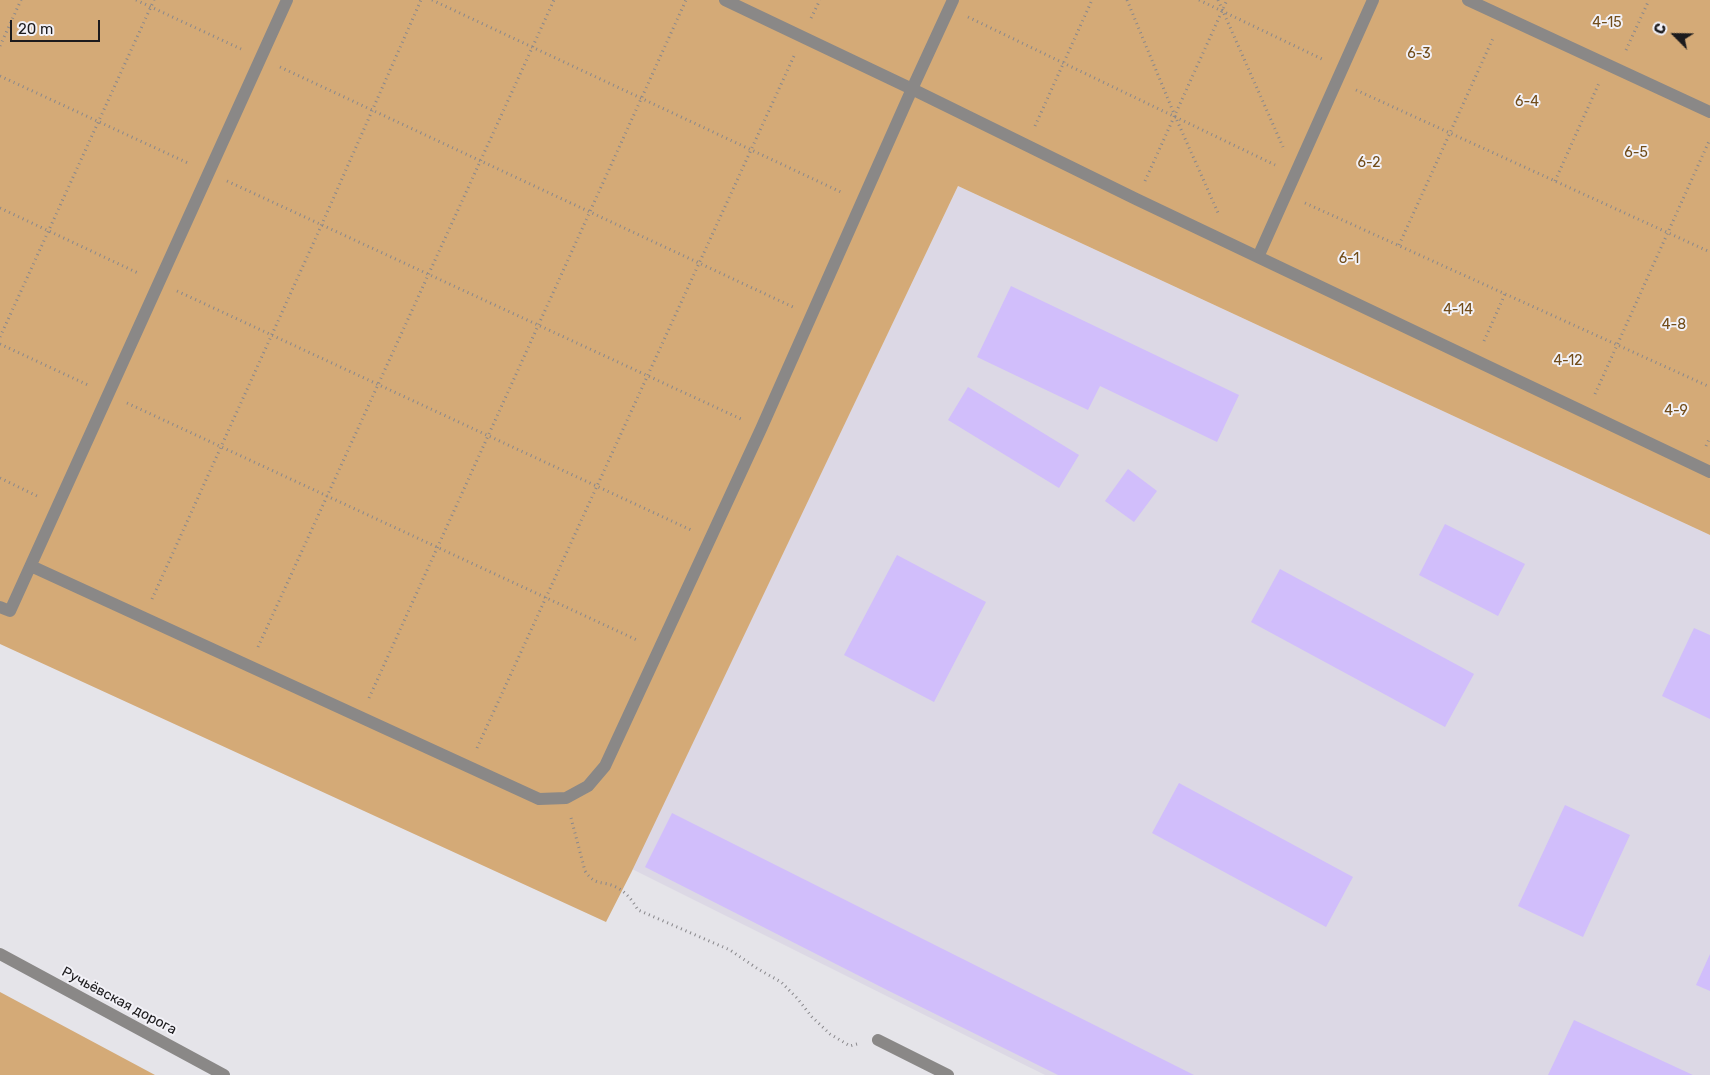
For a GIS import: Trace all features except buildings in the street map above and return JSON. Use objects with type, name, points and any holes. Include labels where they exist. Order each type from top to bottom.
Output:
[{"type":"street","points":[[0,607],[10,611],[287,0]]},
{"type":"street","points":[[725,0],[912,89],[1136,200],[1710,472]]},
{"type":"street","points":[[1258,257],[1373,0]]},
{"type":"street","points":[[1468,0],[1710,112]]},
{"type":"street","points":[[31,566],[539,799],[566,798],[588,786],[605,766],[761,428],[951,4]]},
{"type":"street","name":"Ручьёвская дорога","points":[[0,954],[224,1075]]},
{"type":"street","points":[[878,1040],[948,1075]]},
{"type":"path","points":[[0,46],[21,0]]},
{"type":"path","points":[[136,0],[812,315]]},
{"type":"path","points":[[0,337],[154,0]]},
{"type":"path","points":[[144,618],[421,0]]},
{"type":"path","points":[[432,0],[861,202]]},
{"type":"path","points":[[249,666],[554,0]]},
{"type":"path","points":[[360,717],[686,0]]},
{"type":"path","points":[[468,767],[820,0]]},
{"type":"path","points":[[1026,145],[1092,0]]},
{"type":"path","points":[[1127,0],[1175,116],[1232,245]]},
{"type":"path","points":[[1199,0],[1450,133],[1710,252]]},
{"type":"path","points":[[1218,0],[1295,175]]},
{"type":"path","points":[[1136,200],[1227,0]]},
{"type":"path","points":[[1555,181],[1612,67],[1649,0]]},
{"type":"path","points":[[951,4],[1064,63],[1295,175]]},
{"type":"path","points":[[1399,245],[1503,16]]},
{"type":"path","points":[[0,76],[761,428]]},
{"type":"path","points":[[1587,413],[1710,139]]},
{"type":"path","points":[[1286,194],[1710,387]]},
{"type":"path","points":[[0,208],[710,539]]},
{"type":"path","points":[[1475,360],[1505,294]]},
{"type":"path","points":[[0,344],[658,650]]},
{"type":"path","points":[[0,478],[58,506]]},
{"type":"path","points":[[566,798],[585,872],[590,878],[600,884],[615,887],[634,902],[638,910],[730,950],[781,982],[818,1023],[830,1034],[850,1046],[878,1040]]},
{"type":"shaded area","points":[[958,186],[1710,535],[1710,1075],[1045,1075],[632,869]]},
{"type":"green space","points":[[0,0],[1710,0],[1710,535],[958,186],[606,922],[0,644]]},
{"type":"green space","points":[[0,992],[155,1075],[0,1075]]},
{"type":"park label","name":"4-15","points":[[1607,23]]},
{"type":"park label","name":"6-3","points":[[1419,54]]},
{"type":"park label","name":"6-4","points":[[1527,102]]},
{"type":"park label","name":"6-5","points":[[1636,153]]},
{"type":"park label","name":"6-2","points":[[1369,163]]},
{"type":"park label","name":"6-1","points":[[1349,259]]},
{"type":"park label","name":"4-14","points":[[1458,310]]},
{"type":"park label","name":"4-8","points":[[1674,325]]},
{"type":"park label","name":"4-12","points":[[1568,361]]},
{"type":"park label","name":"4-9","points":[[1676,411]]}]
